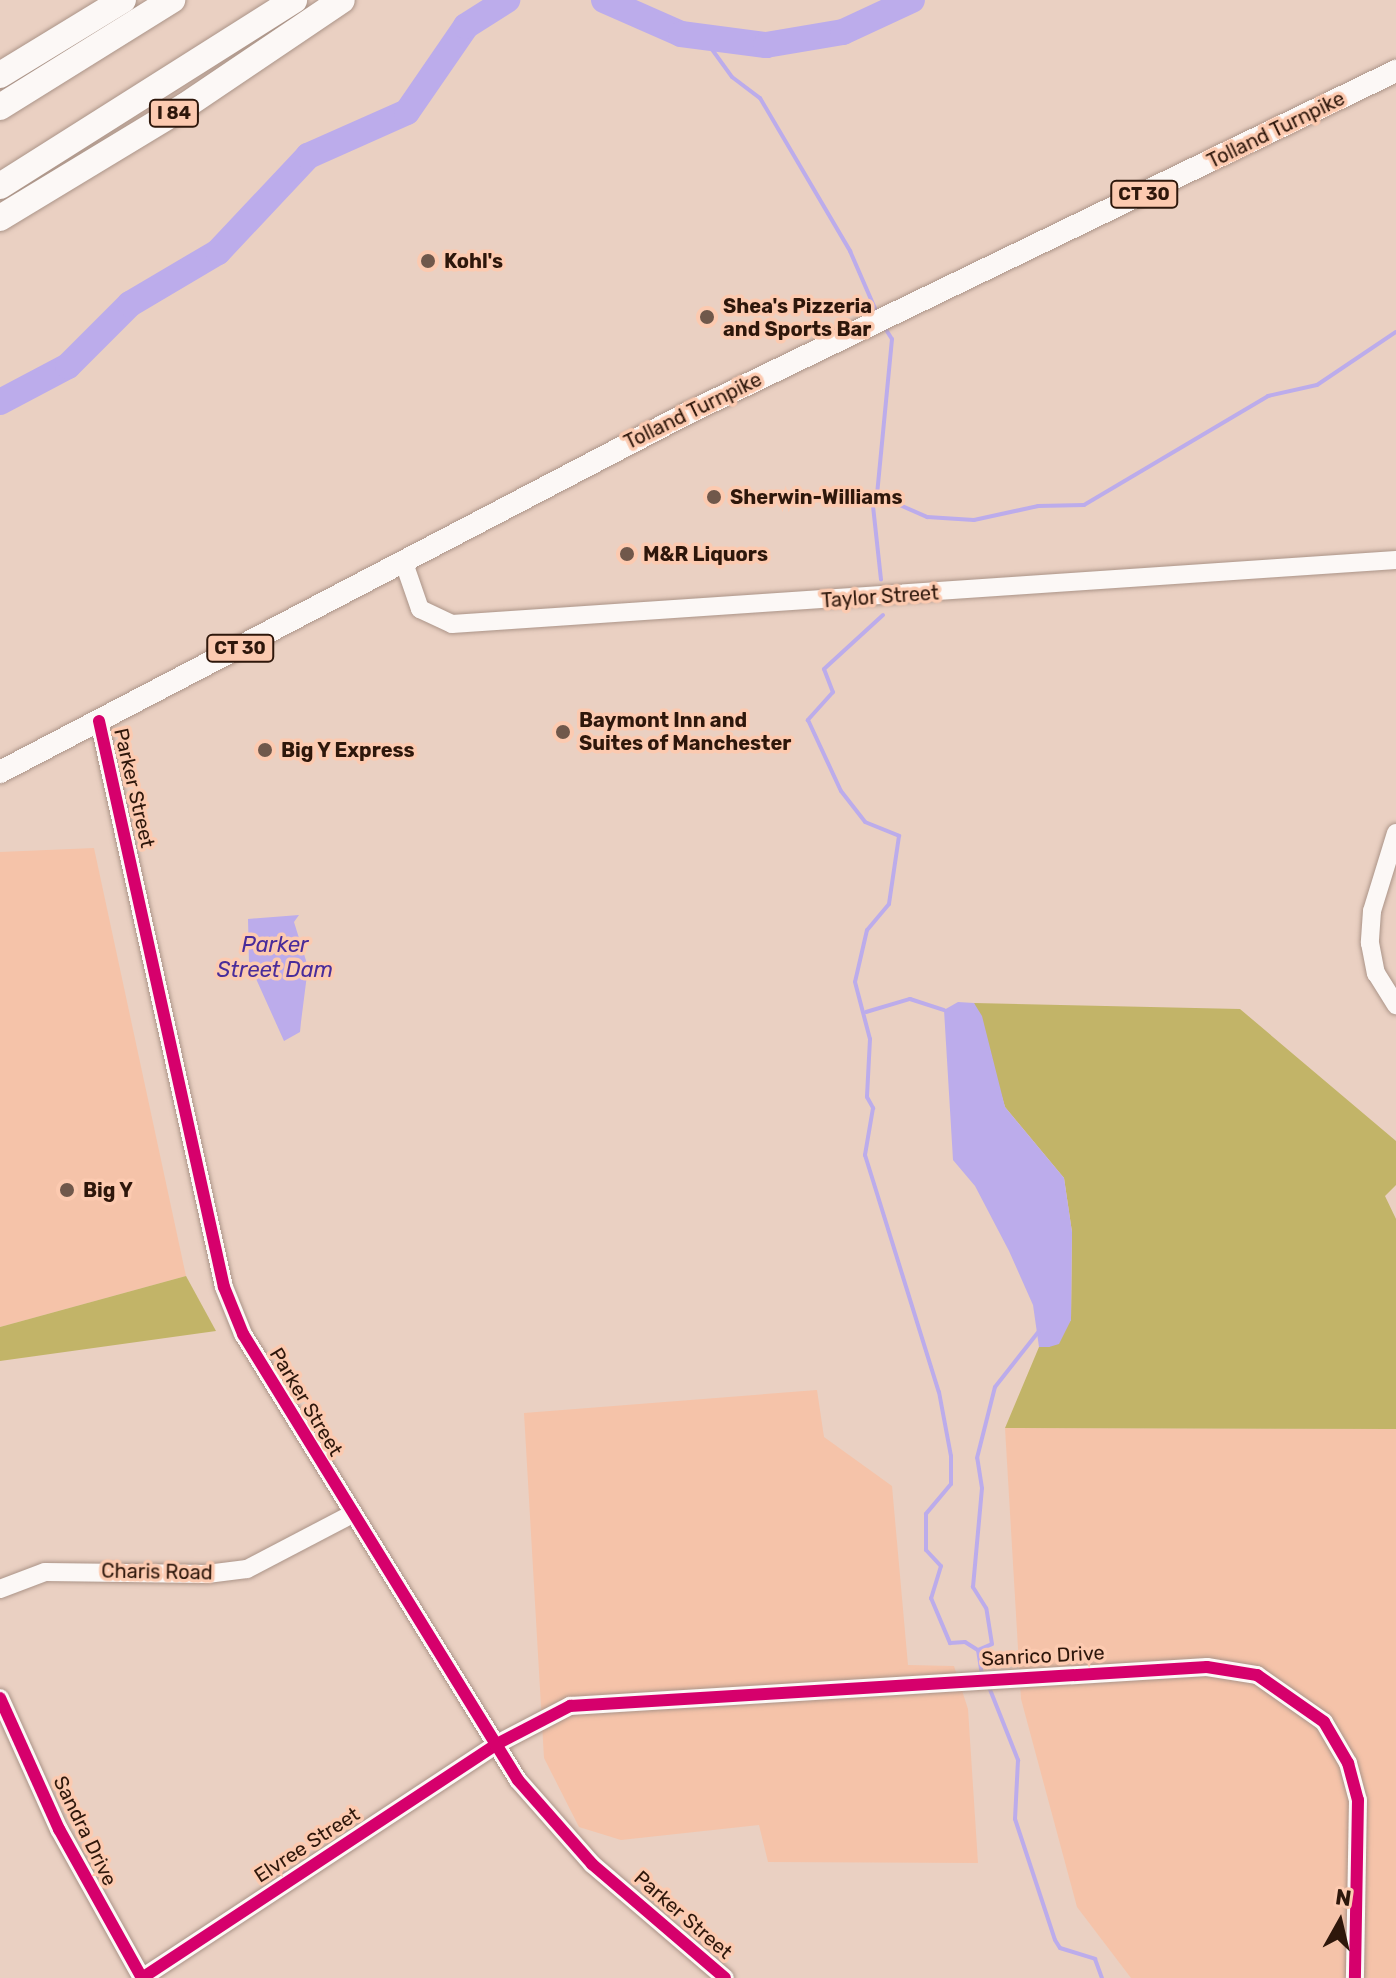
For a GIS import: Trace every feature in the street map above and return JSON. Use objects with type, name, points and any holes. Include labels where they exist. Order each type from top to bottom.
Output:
[{"type":"highway","points":[[0,75],[123,0]]},
{"type":"highway","points":[[0,107],[172,0]]},
{"type":"highway","points":[[0,186],[294,0]]},
{"type":"highway","name":"I 84","points":[[0,218],[152,127],[342,0]]},
{"type":"main road","name":"Tolland Turnpike","points":[[0,772],[403,560],[884,319],[1396,71]]},
{"type":"street","name":"Taylor Street","points":[[403,560],[420,609],[452,624],[1396,560]]},
{"type":"street","name":"Parker Street","points":[[99,721],[224,1287],[278,1398],[495,1745],[551,1822],[592,1864],[725,1978]]},
{"type":"street","points":[[1396,833],[1372,911],[1370,943],[1376,973],[1396,1005]]},
{"type":"street","name":"Charis Road","points":[[0,1589],[45,1572],[207,1574],[247,1569],[352,1514]]},
{"type":"street","name":"Sanrico Drive","points":[[495,1745],[545,1717],[602,1700],[1207,1667],[1257,1675],[1287,1691],[1324,1722],[1348,1763],[1358,1800],[1355,1978]]},
{"type":"street","name":"Sandra Drive","points":[[0,1698],[59,1829],[142,1978]]},
{"type":"street","name":"Elvree Street","points":[[142,1978],[495,1745]]},
{"type":"shaded area","points":[[94,848],[186,1276],[0,1327],[0,852]]},
{"type":"shaded area","points":[[974,1003],[1240,1009],[1396,1141],[1396,1185],[1385,1196],[1396,1219],[1396,1429],[1005,1428],[1039,1347],[1049,1347],[1071,1320],[1072,1232],[1064,1178],[1005,1107]]},
{"type":"shaded area","points":[[186,1276],[216,1331],[0,1361],[0,1327]]},
{"type":"shaded area","points":[[817,1390],[824,1437],[892,1486],[908,1665],[954,1666],[968,1709],[978,1863],[768,1862],[759,1825],[621,1840],[579,1827],[544,1758],[524,1413]]},
{"type":"shaded area","points":[[1005,1428],[1396,1429],[1396,1978],[1131,1978],[1077,1907],[1021,1699]]},
{"type":"water","name":"Parker Street Dam","points":[[299,915],[294,922],[308,967],[300,1032],[284,1041],[249,963],[248,919]]},
{"type":"water","points":[[958,1002],[974,1003],[982,1016],[1005,1107],[1064,1178],[1072,1232],[1071,1320],[1059,1344],[1049,1347],[1039,1347],[1033,1305],[1009,1251],[975,1186],[953,1160],[944,1010]]},
{"type":"waterway","points":[[0,402],[68,366],[130,304],[218,252],[308,156],[407,112],[466,26],[507,0]]},
{"type":"waterway","points":[[604,0],[681,34],[766,45],[843,32],[912,0]]},
{"type":"waterway","points":[[703,37],[732,77],[760,98],[850,251],[877,313]]},
{"type":"waterway","points":[[885,328],[892,339],[877,495],[927,517],[974,520],[1038,506],[1084,505],[1268,396],[1317,385],[1396,332]]},
{"type":"waterway","points":[[877,495],[873,506],[881,580]]},
{"type":"waterway","points":[[883,615],[824,669],[833,692],[808,720],[841,791],[865,822],[899,836],[889,904],[867,930],[855,982],[870,1039],[867,1097],[873,1108],[865,1155],[939,1392],[951,1456],[951,1484],[926,1514],[926,1550],[941,1566],[931,1598],[950,1643],[965,1642],[978,1650],[982,1676]]},
{"type":"waterway","points":[[866,1012],[910,999],[944,1010]]},
{"type":"waterway","points":[[978,1650],[992,1644],[986,1608],[973,1587],[982,1488],[977,1458],[995,1387],[1039,1331]]},
{"type":"waterway","points":[[989,1687],[1018,1760],[1015,1819],[1055,1940],[1060,1948],[1095,1959],[1102,1978]]},
{"type":"cycle path","points":[[99,721],[224,1287],[243,1334],[518,1780],[592,1864],[725,1978]]},
{"type":"cycle path","points":[[0,1698],[59,1829],[142,1978],[495,1745],[570,1706],[1207,1667],[1257,1675],[1324,1722],[1348,1763],[1358,1800],[1355,1978]]},
{"type":"place","name":"Kohl's","points":[[428,261]]},
{"type":"place","name":"Shea's Pizzeria and Sports Bar","points":[[707,317]]},
{"type":"place","name":"Sherwin-Williams","points":[[714,497]]},
{"type":"place","name":"M&R Liquors","points":[[627,554]]},
{"type":"place","name":"Baymont Inn and Suites of Manchester","points":[[563,732]]},
{"type":"place","name":"Big Y Express","points":[[265,750]]},
{"type":"place","name":"Big Y","points":[[67,1190]]}]
